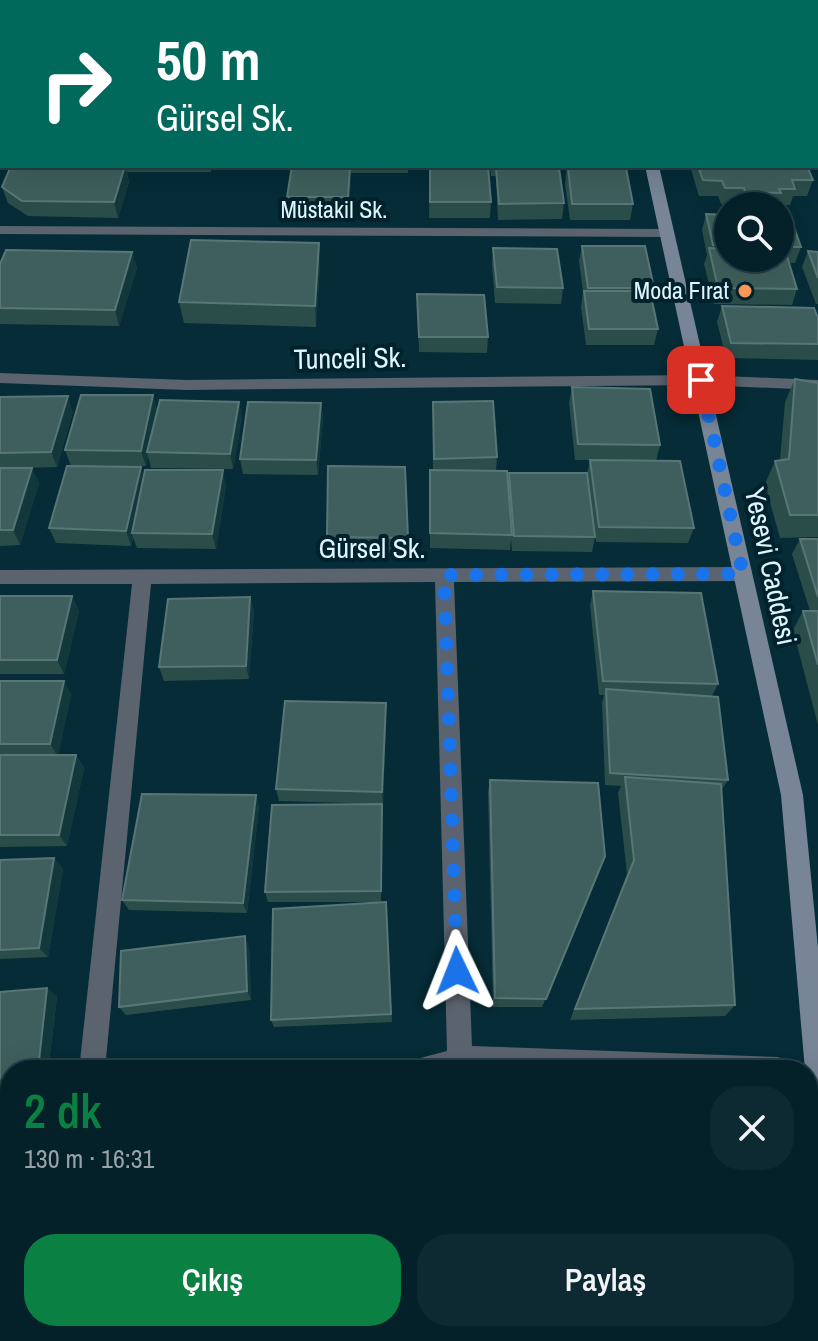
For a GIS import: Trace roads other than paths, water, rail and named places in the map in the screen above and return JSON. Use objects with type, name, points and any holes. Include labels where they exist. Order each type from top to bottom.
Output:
[{"type":"street","name":"Yesevi Caddesi","points":[[652,168],[792,795],[817,1060]]},
{"type":"street","name":"Müstakil Sk.","points":[[0,230],[667,233]]},
{"type":"street","name":"Tunceli Sk.","points":[[0,378],[186,385],[701,380],[818,385]]},
{"type":"street","name":"Gürsel Sk.","points":[[0,577],[743,574]]},
{"type":"street","points":[[444,575],[460,1060]]},
{"type":"street","points":[[93,1060],[142,577]]},
{"type":"street","points":[[469,1060],[482,1057],[550,1060]]},
{"type":"place","name":"Moda Fırat","points":[[745,291]]}]
